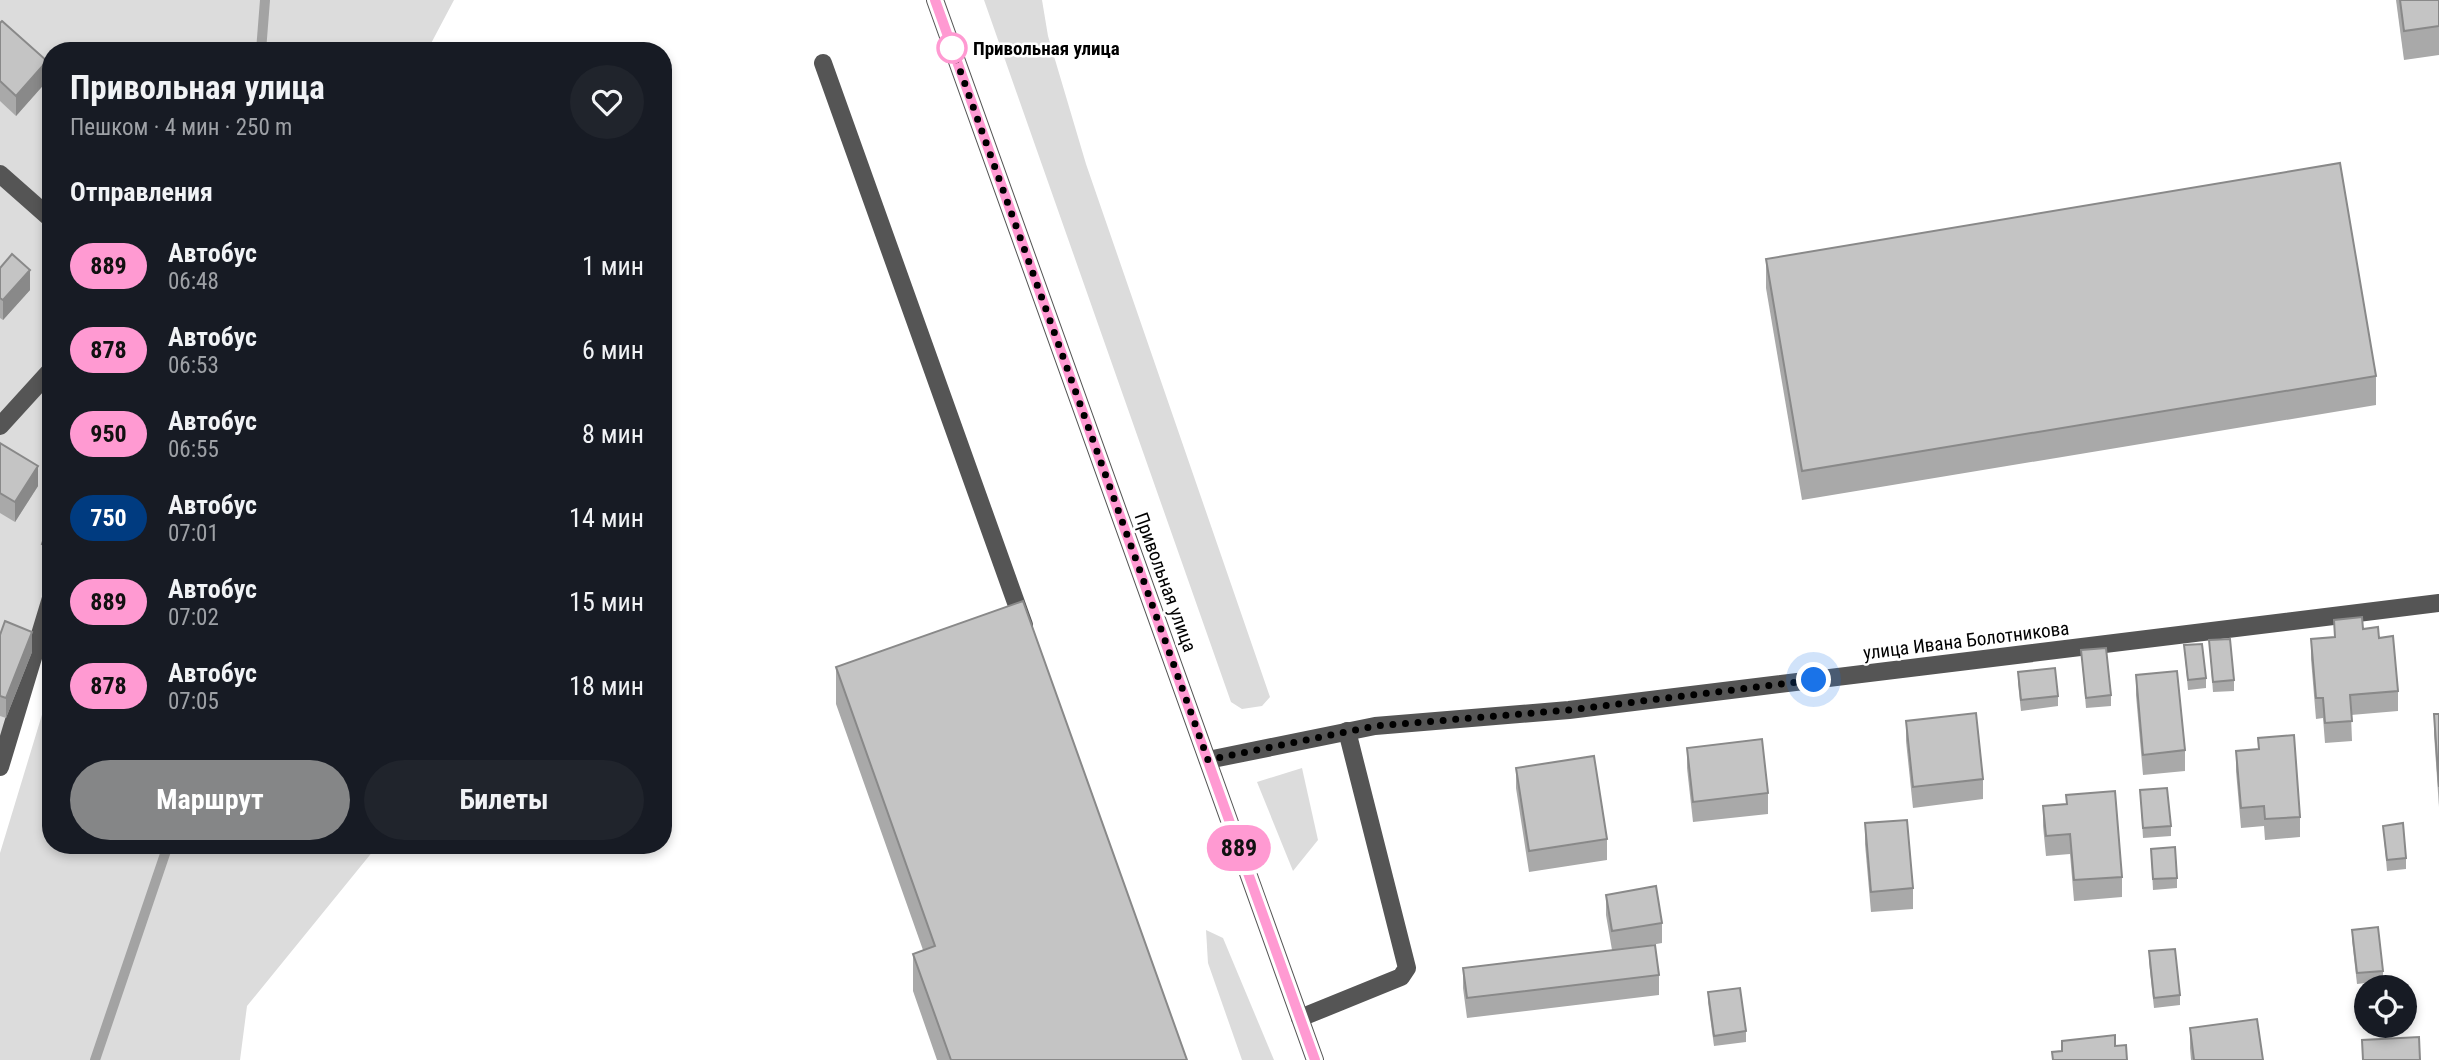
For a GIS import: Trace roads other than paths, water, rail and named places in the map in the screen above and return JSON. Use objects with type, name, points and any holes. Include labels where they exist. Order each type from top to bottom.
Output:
[{"type":"street","name":"Привольная улица","points":[[935,0],[1315,1060]]},
{"type":"street","points":[[823,63],[1030,640]]},
{"type":"street","points":[[0,174],[42,211]]},
{"type":"street","points":[[0,426],[42,380]]},
{"type":"street","name":"улица Ивана Болотникова","points":[[1208,760],[1347,731],[1569,710],[2439,603]]},
{"type":"street","points":[[0,767],[42,628]]},
{"type":"street","points":[[1300,1018],[1401,977],[1407,968],[1347,731]]},
{"type":"waterway","points":[[262,42],[265,0]]},
{"type":"waterway","points":[[95,1060],[165,854]]},
{"type":"place","name":"Привольная улица","points":[[952,48]]}]
